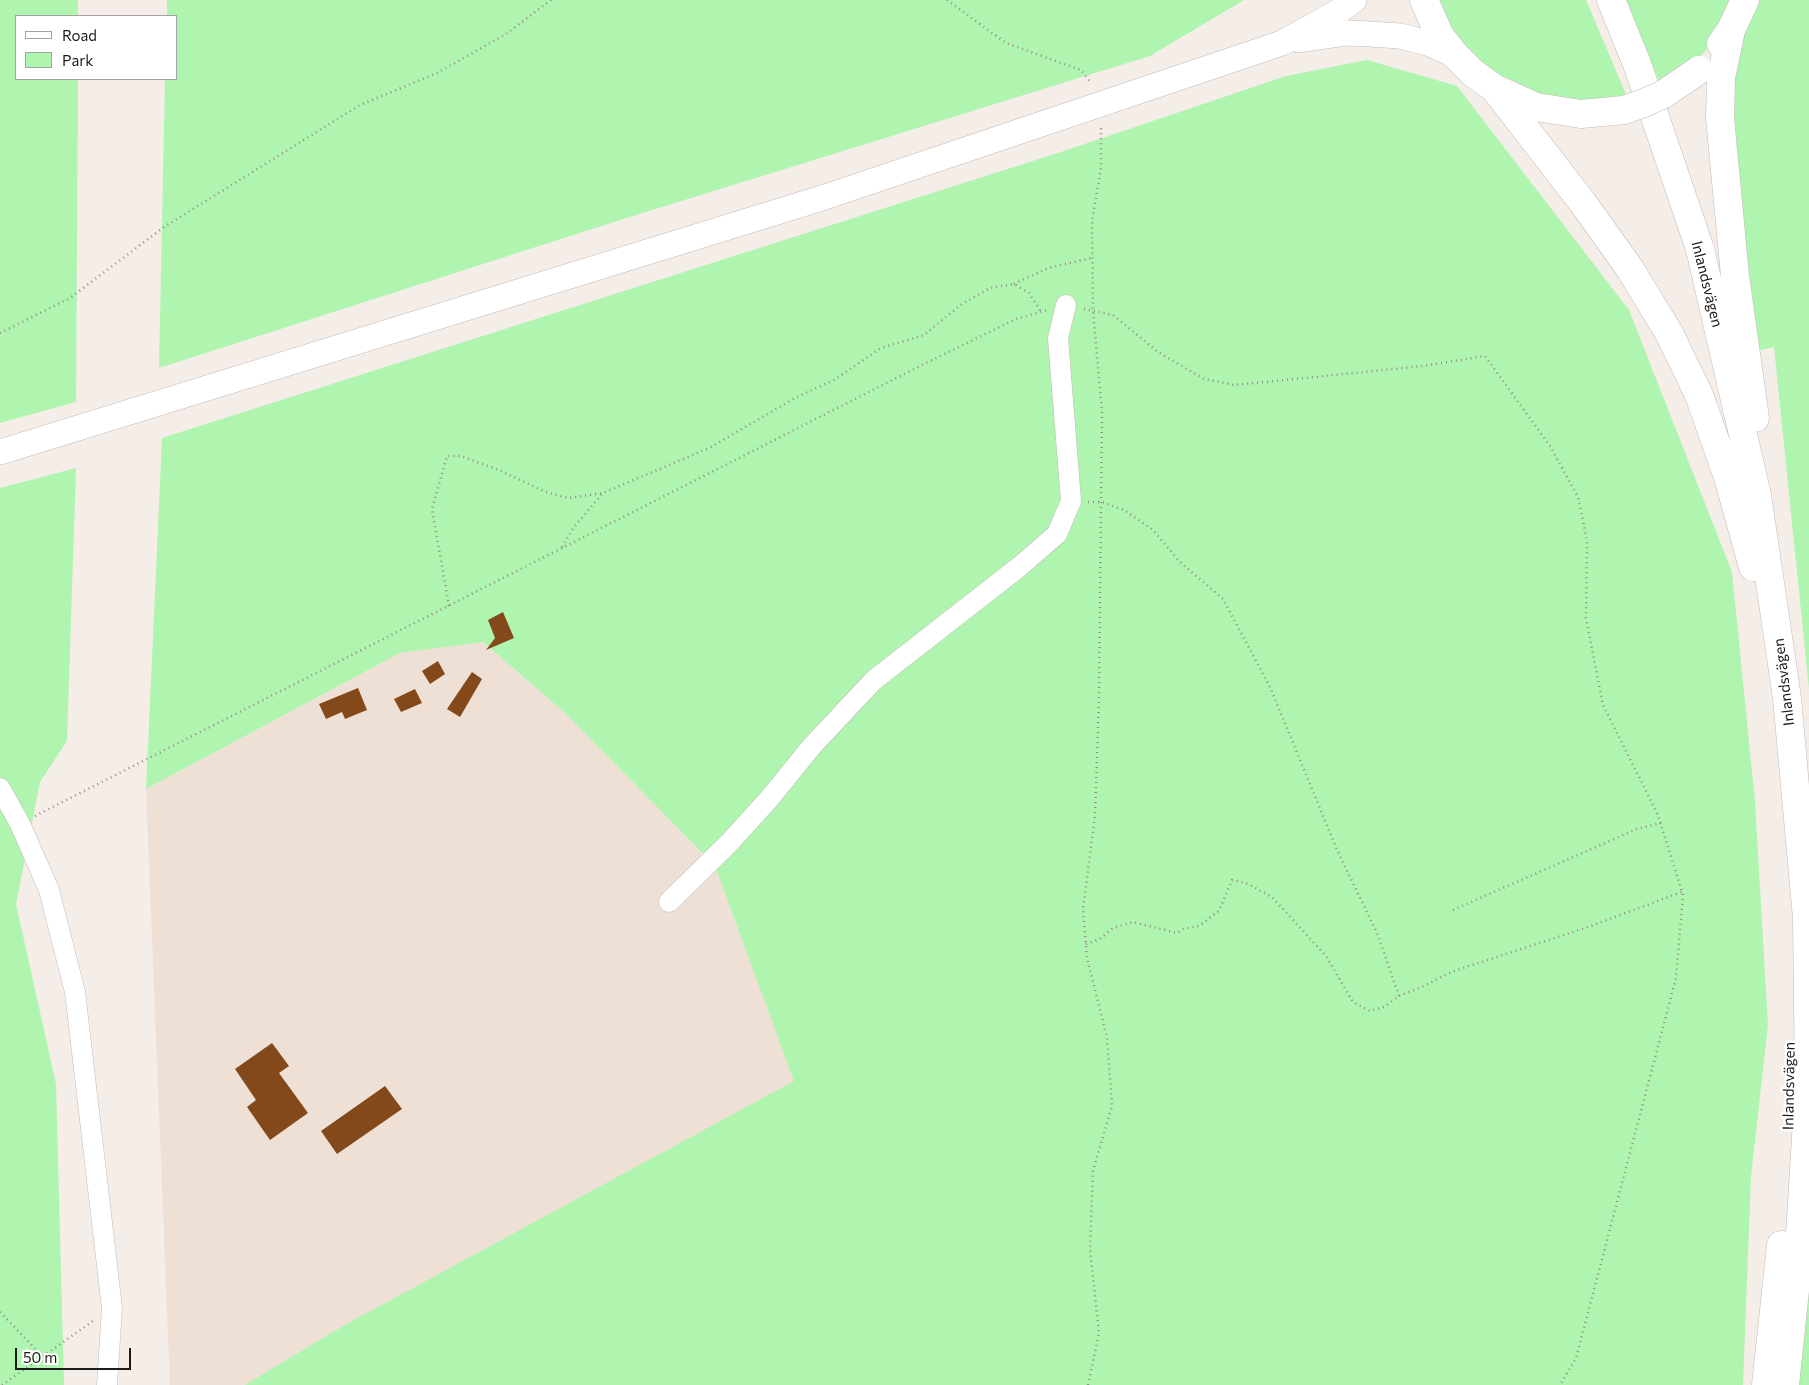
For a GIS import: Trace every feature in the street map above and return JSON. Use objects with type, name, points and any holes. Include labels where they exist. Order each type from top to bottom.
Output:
[{"type":"highway","points":[[1424,0],[1440,36],[1473,73],[1494,88],[1536,107],[1581,114],[1617,111],[1644,103],[1664,94],[1699,70],[1717,51],[1742,9]]},
{"type":"highway","name":"Inlandsvägen","points":[[1601,0],[1626,62],[1686,250],[1740,469],[1759,588],[1773,698],[1787,897],[1791,1086],[1780,1246],[1766,1385]]},
{"type":"highway","name":"Inlandsvägen","points":[[1611,0],[1637,64],[1700,249],[1757,495],[1787,698],[1807,918],[1809,1077],[1799,1252],[1786,1385]]},
{"type":"highway","points":[[1742,9],[1721,78],[1720,118],[1735,276],[1770,537],[1777,624]]},
{"type":"highway","points":[[1494,88],[1630,269],[1670,333],[1698,395],[1728,477],[1759,588]]},
{"type":"main road","points":[[1282,43],[1336,13],[1354,0]]},
{"type":"main road","points":[[0,452],[822,198],[1282,43],[1347,33],[1400,36],[1455,55]]},
{"type":"street","points":[[669,902],[730,843],[769,800],[812,746],[874,680],[1019,567],[1057,534],[1070,501],[1058,338],[1066,305]]},
{"type":"street","points":[[0,788],[20,824],[49,890],[75,992],[112,1308],[107,1385]]},
{"type":"path","points":[[0,333],[70,298],[164,228],[360,105],[437,73],[506,34],[551,0]]},
{"type":"path","points":[[947,0],[1006,43],[1081,70],[1091,83]]},
{"type":"path","points":[[1088,1385],[1099,1333],[1090,1249],[1093,1171],[1112,1106],[1108,1037],[1087,958],[1083,909],[1095,816],[1102,502],[1102,412],[1094,311],[1092,221],[1101,168],[1101,123]]},
{"type":"path","points":[[449,606],[432,509],[446,456],[461,456],[501,471],[546,492],[568,498],[602,493],[709,448],[797,397],[834,380],[881,348],[924,335],[962,304],[990,288],[1014,284],[1048,268],[1092,258]]},
{"type":"path","points":[[1014,284],[1030,293],[1041,312]]},
{"type":"path","points":[[20,824],[561,548],[1016,319],[1066,305],[1113,315],[1158,352],[1204,378],[1235,384],[1423,366],[1486,356],[1550,446],[1578,497],[1587,540],[1586,618],[1603,705],[1661,823],[1682,891],[1676,978],[1576,1358],[1560,1385]]},
{"type":"path","points":[[561,548],[574,527],[602,493]]},
{"type":"path","points":[[1102,502],[1124,510],[1153,530],[1180,562],[1223,599],[1270,687],[1338,852],[1377,933],[1399,996]]},
{"type":"path","points":[[1454,910],[1637,829],[1661,823]]},
{"type":"path","points":[[1086,944],[1100,938],[1113,928],[1133,922],[1177,934],[1183,929],[1199,926],[1219,911],[1232,880],[1248,884],[1272,897],[1326,956],[1353,1002],[1370,1011],[1384,1007],[1399,996],[1451,972],[1588,927],[1682,891]]},
{"type":"path","points":[[2,1385],[112,1308]]},
{"type":"path","points":[[0,1312],[42,1356]]},
{"type":"shaded area","points":[[483,642],[564,712],[715,866],[795,1081],[251,1385],[170,1385],[146,789],[400,653]]},
{"type":"green space","points":[[0,0],[78,0],[78,15],[15,15],[15,80],[78,80],[76,402],[0,423]]},
{"type":"green space","points":[[167,0],[1244,0],[1150,56],[620,220],[159,368],[165,80],[178,80],[178,15],[167,15]]},
{"type":"green space","points":[[1435,0],[1586,0],[1628,99],[1555,102],[1489,72],[1455,38]]},
{"type":"green space","points":[[1626,0],[1736,0],[1717,37],[1701,56],[1661,86]]},
{"type":"green space","points":[[1759,0],[1809,0],[1809,689],[1774,347],[1760,350],[1744,272],[1726,121],[1746,20]]},
{"type":"green space","points":[[1367,60],[1457,86],[1629,310],[1732,572],[1755,802],[1768,1025],[1751,1177],[1743,1385],[245,1385],[343,1326],[794,1081],[715,866],[564,712],[483,642],[400,653],[146,789],[162,438],[1061,152],[1286,76]]},
{"type":"green space","points":[[76,468],[67,741],[40,782],[16,904],[56,1084],[64,1385],[0,1385],[0,488]]},
{"type":"green space","points":[[1809,1250],[1809,1385],[1798,1385]]},
{"type":"building","points":[[503,612],[514,638],[486,650],[495,638],[488,620]]},
{"type":"building","points":[[438,661],[445,674],[430,684],[422,671]]},
{"type":"building","points":[[472,672],[482,679],[460,717],[447,709]]},
{"type":"building","points":[[358,688],[367,710],[345,719],[342,712],[326,719],[319,704]]},
{"type":"building","points":[[415,689],[422,703],[401,712],[394,699]]},
{"type":"building","points":[[272,1043],[289,1066],[279,1073],[308,1113],[270,1140],[247,1107],[256,1100],[235,1069]]},
{"type":"building","points":[[385,1086],[402,1109],[337,1154],[321,1131]]}]
